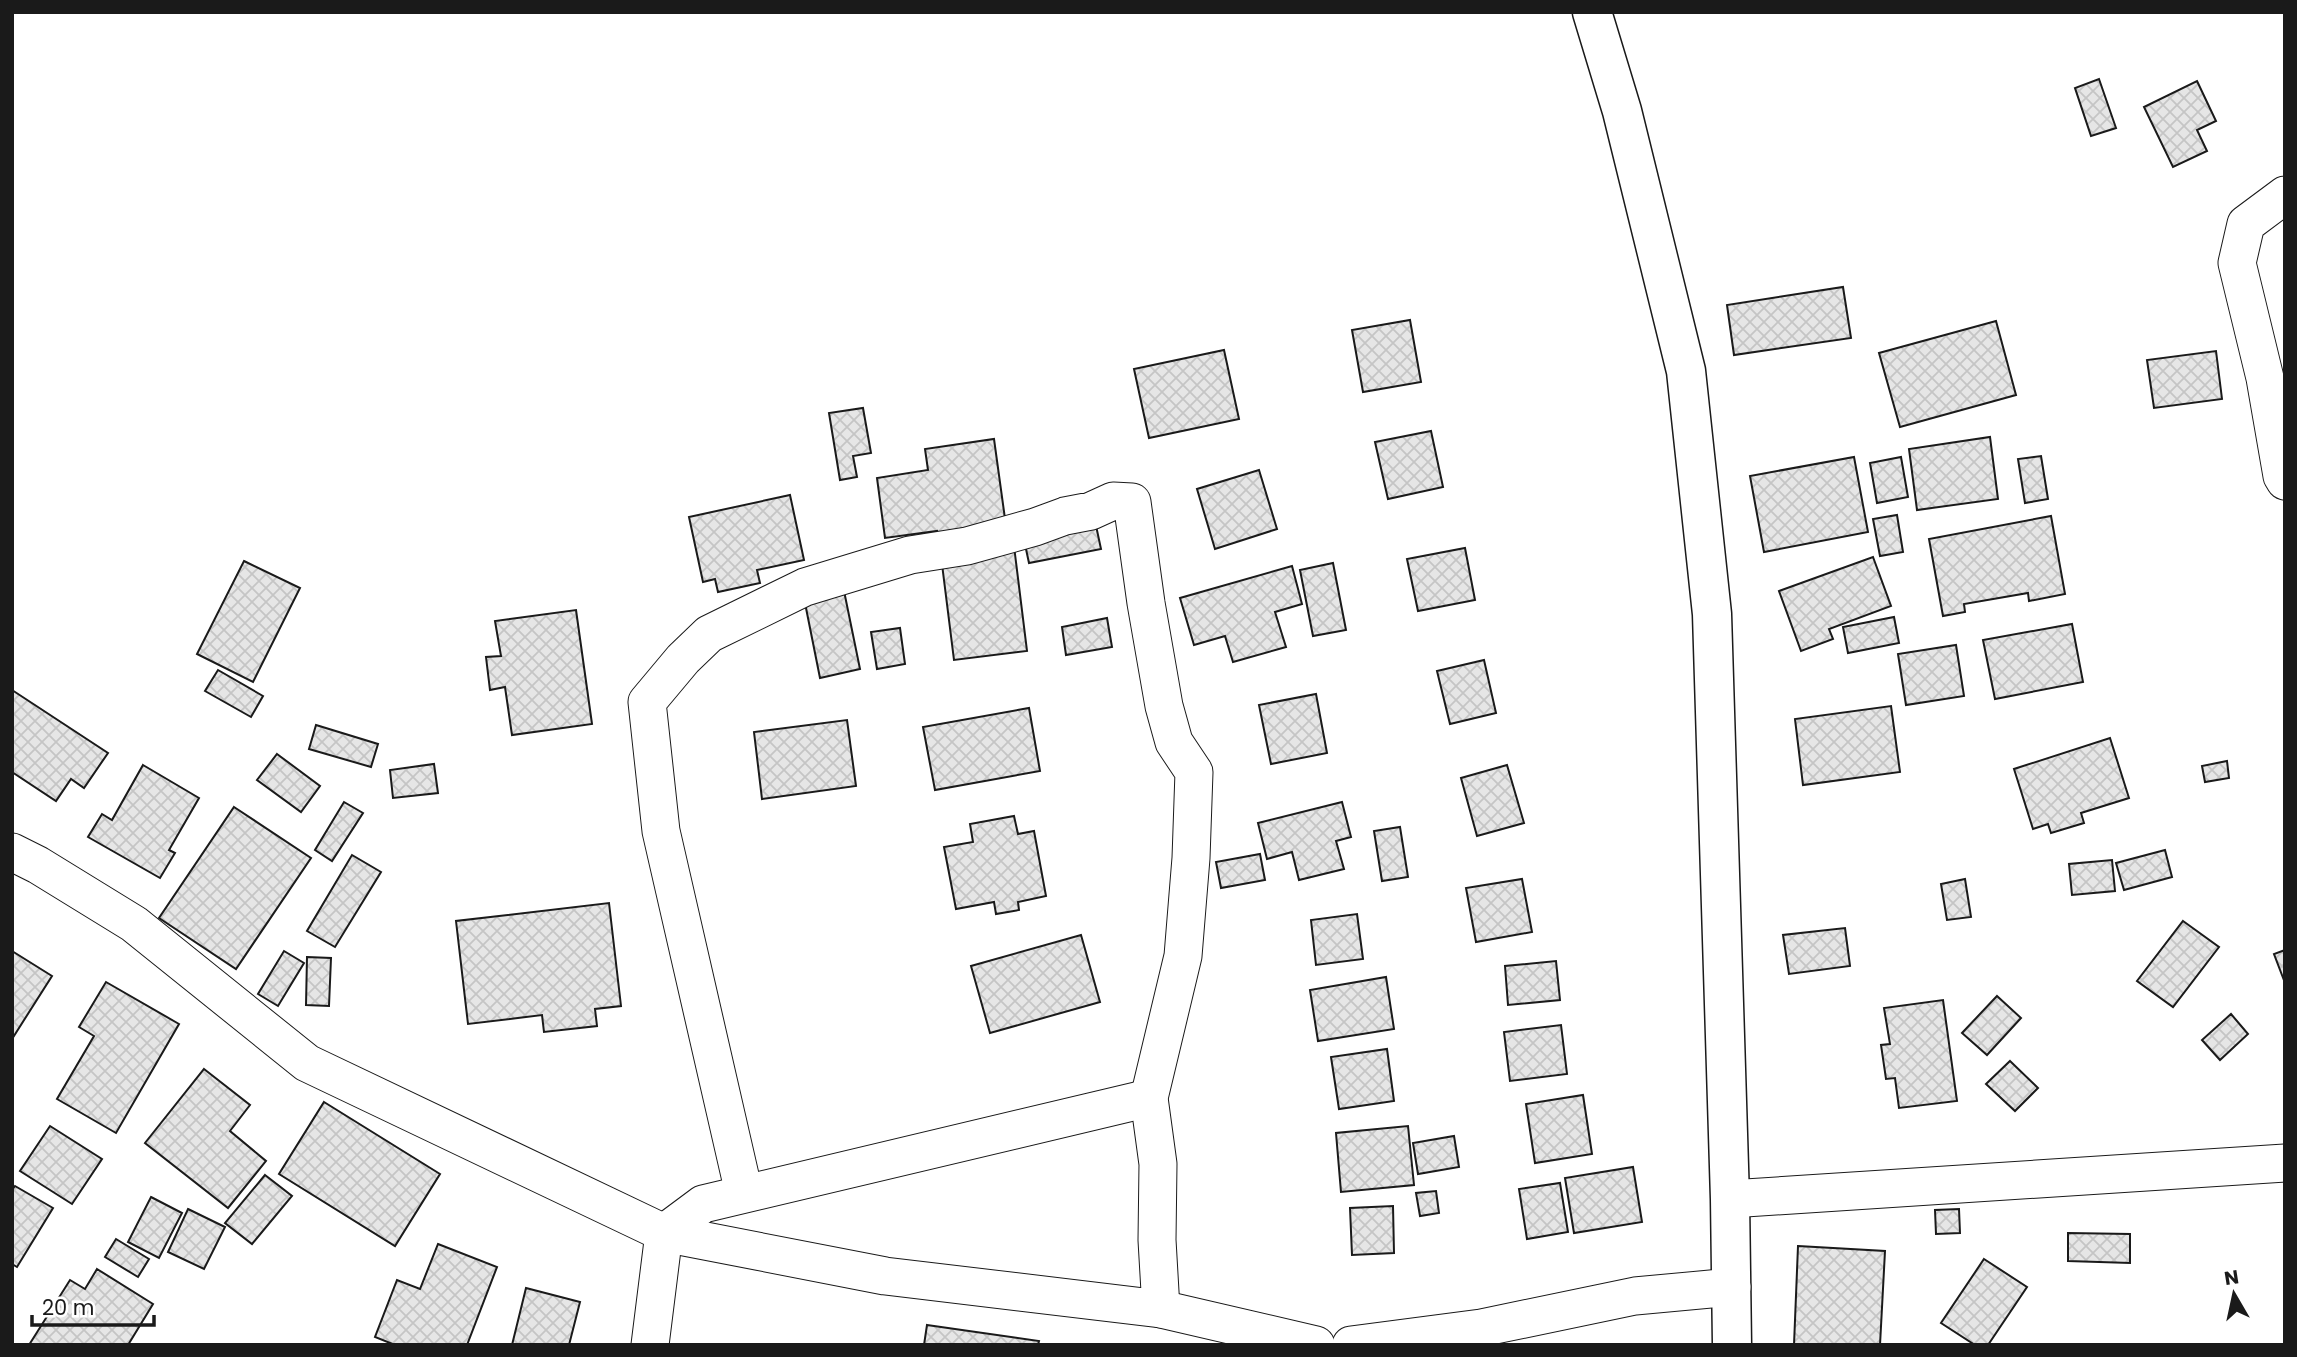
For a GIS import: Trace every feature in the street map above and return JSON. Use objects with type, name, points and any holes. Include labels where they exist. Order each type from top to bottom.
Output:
[{"type":"street","points":[[1592,12],[1622,111],[1688,385],[1712,614],[1732,1345]]},
{"type":"street","points":[[2285,195],[2246,224],[2237,263],[2266,378],[2285,481]]},
{"type":"street","points":[[744,1193],[661,831],[647,702],[683,659],[709,634],[805,587],[910,555],[967,546],[1065,516],[1091,511],[1113,501],[1132,502],[1164,706],[1174,742],[1194,772],[1191,858],[1183,956],[1149,1098],[1158,1164],[1157,1240],[1161,1309]]},
{"type":"street","points":[[12,852],[134,924],[307,1063],[664,1233],[885,1276],[1161,1309],[1316,1345]]},
{"type":"street","points":[[650,1345],[664,1233],[703,1204],[1149,1098]]},
{"type":"street","points":[[1730,1199],[2285,1164]]},
{"type":"street","points":[[1351,1345],[1481,1328],[1635,1296],[1732,1287]]},
{"type":"building","points":[[2099,79],[2116,128],[2091,136],[2075,88]]},
{"type":"building","points":[[2197,81],[2216,121],[2197,130],[2207,151],[2173,167],[2144,107]]},
{"type":"building","points":[[1843,287],[1851,338],[1734,355],[1727,305]]},
{"type":"building","points":[[1410,320],[1421,382],[1363,392],[1352,330]]},
{"type":"building","points":[[1996,321],[2016,395],[1900,427],[1879,353]]},
{"type":"building","points":[[1224,350],[1239,419],[1149,438],[1134,369]]},
{"type":"building","points":[[2216,351],[2222,399],[2154,408],[2147,360]]},
{"type":"building","points":[[863,408],[871,453],[853,456],[857,477],[840,480],[829,413]]},
{"type":"building","points":[[1431,431],[1443,487],[1388,499],[1375,442]]},
{"type":"building","points":[[1990,437],[1998,499],[1917,510],[1909,449]]},
{"type":"building","points":[[994,439],[1006,526],[937,535],[937,531],[885,538],[877,478],[928,470],[925,449]]},
{"type":"building","points":[[2041,456],[2048,499],[2025,503],[2018,459]]},
{"type":"building","points":[[1854,457],[1868,532],[1764,552],[1750,476]]},
{"type":"building","points":[[1901,457],[1908,497],[1877,503],[1870,463]]},
{"type":"building","points":[[1259,470],[1277,529],[1215,549],[1197,489]]},
{"type":"building","points":[[790,495],[804,560],[757,570],[760,583],[718,592],[715,579],[703,582],[689,517]]},
{"type":"building","points":[[1897,515],[1903,552],[1880,556],[1873,519]]},
{"type":"building","points":[[2051,516],[2065,594],[2029,601],[2028,593],[1964,604],[1965,612],[1943,616],[1929,539]]},
{"type":"building","points":[[1095,521],[1101,549],[1029,563],[1023,535]]},
{"type":"building","points":[[1014,546],[1027,651],[954,660],[941,556]]},
{"type":"building","points":[[1465,548],[1475,600],[1418,611],[1407,559]]},
{"type":"building","points":[[1873,557],[1891,606],[1829,629],[1833,639],[1801,651],[1779,591]]},
{"type":"building","points":[[244,561],[300,588],[253,682],[197,654]]},
{"type":"building","points":[[1333,563],[1346,630],[1313,636],[1300,570]]},
{"type":"building","points":[[1292,566],[1302,604],[1275,612],[1286,647],[1233,662],[1225,636],[1194,645],[1180,598]]},
{"type":"building","points":[[843,586],[860,669],[820,678],[803,593]]},
{"type":"building","points":[[576,610],[592,724],[512,735],[505,687],[490,690],[486,657],[501,656],[495,621]]},
{"type":"building","points":[[1894,617],[1899,643],[1848,653],[1843,627]]},
{"type":"building","points":[[1107,618],[1112,647],[1066,655],[1062,627]]},
{"type":"building","points":[[2072,624],[2083,682],[1995,699],[1983,640]]},
{"type":"building","points":[[900,628],[905,664],[877,669],[871,632]]},
{"type":"building","points":[[1956,645],[1964,696],[1906,705],[1898,654]]},
{"type":"building","points":[[1484,660],[1496,713],[1450,724],[1437,671]]},
{"type":"building","points":[[218,670],[263,696],[251,717],[205,691]]},
{"type":"building","points":[[12,690],[108,753],[84,788],[71,779],[56,801],[12,772]]},
{"type":"building","points":[[1316,694],[1327,753],[1271,764],[1259,705]]},
{"type":"building","points":[[1891,706],[1900,772],[1803,785],[1795,719]]},
{"type":"building","points":[[1029,708],[1040,771],[935,790],[923,727]]},
{"type":"building","points":[[847,720],[856,786],[762,799],[754,732]]},
{"type":"building","points":[[316,725],[378,744],[371,767],[309,749]]},
{"type":"building","points":[[2110,738],[2129,798],[2081,813],[2084,823],[2051,833],[2048,824],[2033,829],[2014,769]]},
{"type":"building","points":[[277,754],[320,786],[301,812],[257,780]]},
{"type":"building","points":[[2227,761],[2229,778],[2205,782],[2202,766]]},
{"type":"building","points":[[434,764],[438,793],[393,798],[390,770]]},
{"type":"building","points":[[143,765],[199,798],[169,850],[175,853],[160,878],[88,837],[102,814],[112,820]]},
{"type":"building","points":[[1507,765],[1524,823],[1477,836],[1461,778]]},
{"type":"building","points":[[344,802],[363,813],[332,861],[315,850]]},
{"type":"building","points":[[1342,802],[1351,837],[1336,841],[1344,869],[1299,880],[1292,852],[1267,859],[1258,823]]},
{"type":"building","points":[[234,807],[311,858],[236,969],[159,918]]},
{"type":"building","points":[[1014,816],[1018,834],[1034,831],[1046,896],[1018,902],[1019,910],[996,914],[994,902],[956,909],[944,847],[973,842],[970,824]]},
{"type":"building","points":[[1400,827],[1408,877],[1382,881],[1374,831]]},
{"type":"building","points":[[2165,850],[2172,877],[2124,890],[2116,863]]},
{"type":"building","points":[[1260,854],[1265,880],[1221,888],[1216,862]]},
{"type":"building","points":[[352,855],[381,872],[335,947],[307,931]]},
{"type":"building","points":[[2112,860],[2115,891],[2072,895],[2069,864]]},
{"type":"building","points":[[1522,879],[1532,932],[1476,942],[1466,888]]},
{"type":"building","points":[[1965,879],[1971,917],[1947,920],[1941,884]]},
{"type":"building","points":[[609,903],[621,1006],[595,1009],[597,1026],[544,1032],[542,1015],[468,1024],[456,921]]},
{"type":"building","points":[[1357,914],[1363,959],[1316,965],[1311,920]]},
{"type":"building","points":[[2183,921],[2219,947],[2173,1007],[2137,981]]},
{"type":"building","points":[[1845,928],[1850,966],[1789,974],[1783,935]]},
{"type":"building","points":[[1081,935],[1100,1002],[990,1033],[971,966]]},
{"type":"building","points":[[2285,950],[2285,983],[2274,954]]},
{"type":"building","points":[[12,951],[52,976],[12,1039]]},
{"type":"building","points":[[284,951],[304,963],[278,1006],[258,994]]},
{"type":"building","points":[[307,957],[331,958],[329,1006],[306,1005]]},
{"type":"building","points":[[1556,961],[1560,1000],[1508,1005],[1505,966]]},
{"type":"building","points":[[1386,977],[1394,1029],[1318,1041],[1310,990]]},
{"type":"building","points":[[106,982],[179,1024],[116,1133],[57,1099],[94,1036],[79,1027]]},
{"type":"building","points":[[1997,996],[2021,1018],[1987,1055],[1962,1033]]},
{"type":"building","points":[[1943,1000],[1957,1101],[1899,1108],[1895,1078],[1886,1079],[1881,1045],[1890,1044],[1884,1008]]},
{"type":"building","points":[[2231,1014],[2248,1034],[2220,1060],[2202,1040]]},
{"type":"building","points":[[1561,1025],[1567,1074],[1510,1081],[1504,1032]]},
{"type":"building","points":[[1387,1049],[1394,1101],[1339,1109],[1331,1057]]},
{"type":"building","points":[[2010,1061],[2038,1088],[2015,1111],[1986,1084]]},
{"type":"building","points":[[204,1069],[250,1105],[230,1131],[266,1161],[228,1208],[145,1143]]},
{"type":"building","points":[[1583,1095],[1592,1154],[1535,1163],[1526,1104]]},
{"type":"building","points":[[324,1102],[440,1174],[395,1246],[279,1174]]},
{"type":"building","points":[[50,1126],[102,1159],[72,1204],[20,1171]]},
{"type":"building","points":[[1408,1126],[1414,1185],[1341,1192],[1336,1133]]},
{"type":"building","points":[[1454,1136],[1459,1167],[1418,1174],[1413,1143]]},
{"type":"building","points":[[1633,1167],[1642,1222],[1574,1233],[1565,1178]]},
{"type":"building","points":[[265,1175],[292,1196],[252,1244],[225,1223]]},
{"type":"building","points":[[1560,1183],[1568,1232],[1527,1239],[1519,1189]]},
{"type":"building","points":[[15,1186],[53,1208],[17,1267],[12,1264],[12,1190]]},
{"type":"building","points":[[1436,1191],[1439,1213],[1420,1216],[1416,1193]]},
{"type":"building","points":[[151,1197],[182,1213],[159,1258],[128,1242]]},
{"type":"building","points":[[1393,1206],[1394,1253],[1352,1255],[1350,1208]]},
{"type":"building","points":[[188,1209],[225,1227],[204,1269],[168,1252]]},
{"type":"building","points":[[1959,1209],[1960,1233],[1936,1234],[1935,1210]]},
{"type":"building","points":[[2068,1233],[2130,1234],[2130,1263],[2068,1261]]},
{"type":"building","points":[[116,1239],[149,1259],[138,1277],[105,1257]]},
{"type":"building","points":[[438,1244],[497,1267],[467,1345],[395,1345],[375,1337],[397,1280],[420,1289]]},
{"type":"building","points":[[1798,1246],[1885,1251],[1880,1345],[1794,1345]]},
{"type":"building","points":[[1984,1259],[2027,1287],[1988,1345],[1975,1345],[1941,1323]]},
{"type":"building","points":[[97,1269],[153,1304],[128,1345],[29,1345],[70,1280],[85,1289]]},
{"type":"building","points":[[526,1288],[580,1302],[569,1345],[512,1345]]},
{"type":"building","points":[[927,1325],[1039,1341],[1038,1345],[924,1345]]}]
